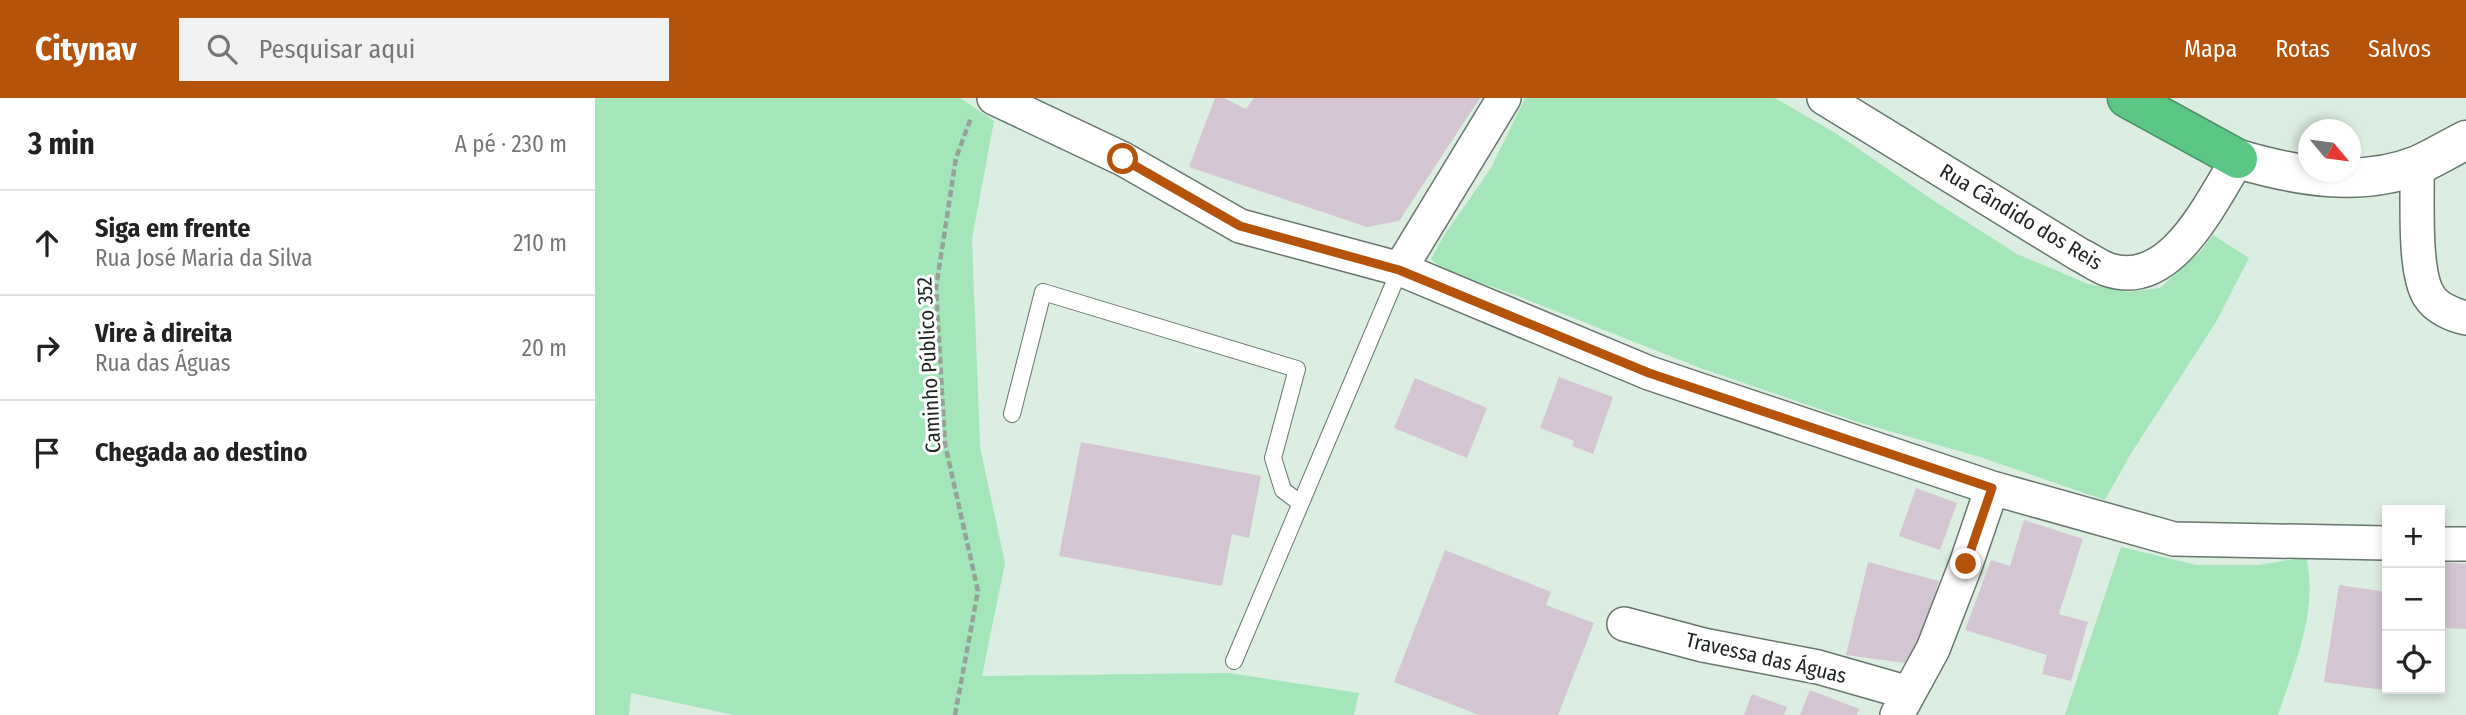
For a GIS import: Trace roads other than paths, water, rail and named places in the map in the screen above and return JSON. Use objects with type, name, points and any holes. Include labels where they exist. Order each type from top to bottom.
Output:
[{"type":"highway","points":[[2127,98],[2238,159]]},
{"type":"highway","points":[[2164,98],[2199,124],[2238,159]]},
{"type":"street","points":[[1399,270],[1504,98]]},
{"type":"street","name":"Rua Cândido dos Reis","points":[[1824,98],[2069,248],[2110,270],[2138,272],[2164,262],[2185,242],[2238,159]]},
{"type":"street","points":[[985,104],[1123,159],[1240,226],[1399,270],[1649,373],[1992,488],[2174,539],[2382,543]]},
{"type":"street","points":[[2238,159],[2276,170],[2323,177],[2369,177],[2417,165],[2466,140]]},
{"type":"street","points":[[2417,165],[2419,251],[2424,282],[2429,296],[2439,306],[2466,318]]},
{"type":"street","points":[[1903,704],[1933,649],[1992,488]]},
{"type":"street","points":[[2445,544],[2466,544]]},
{"type":"street","name":"Travessa das Águas","points":[[1624,624],[1703,645],[1818,667],[1903,704]]},
{"type":"lane","points":[[1234,661],[1399,270]]},
{"type":"lane","points":[[1012,414],[1043,292],[1297,369],[1273,458],[1283,490],[1300,503]]}]
